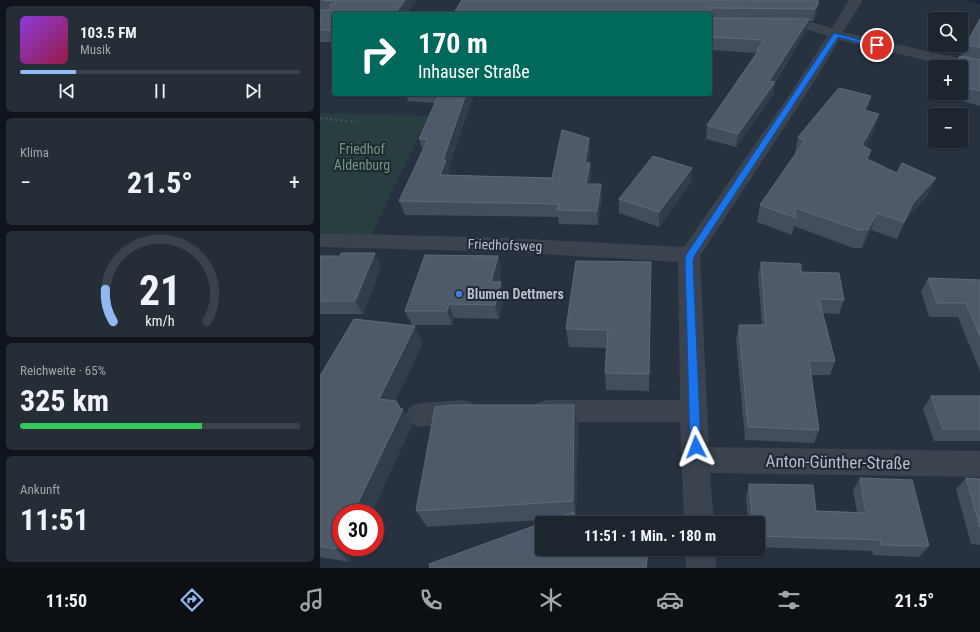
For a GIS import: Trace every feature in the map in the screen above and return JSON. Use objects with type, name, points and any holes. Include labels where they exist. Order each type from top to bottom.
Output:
[{"type":"street","points":[[699,516],[693,411],[690,255],[836,35],[856,0]]},
{"type":"street","points":[[764,26],[811,26],[836,35],[980,68]]},
{"type":"street","name":"Friedhofsweg","points":[[320,240],[508,245],[690,255]]},
{"type":"street","points":[[419,415],[456,411],[487,411]]},
{"type":"street","points":[[527,411],[693,411]]},
{"type":"street","name":"Anton-Günther-Straße","points":[[696,460],[980,464]]},
{"type":"street","points":[[700,556],[701,568]]},
{"type":"path","points":[[320,118],[356,122]]},
{"type":"green space","name":"Friedhof Aldenburg","points":[[320,113],[428,116],[372,234],[320,233]]},
{"type":"building","points":[[322,0],[405,0],[396,12],[332,12],[332,30],[320,30],[320,10],[330,10],[331,4],[335,3],[335,1]]},
{"type":"building","points":[[462,0],[818,0],[818,4],[815,9],[710,8],[710,12],[454,12]]},
{"type":"building","points":[[712,18],[809,19],[769,81],[775,82],[738,134],[707,125],[759,50],[757,50],[764,40],[712,37]]},
{"type":"building","points":[[980,19],[980,48],[968,45],[968,40]]},
{"type":"building","points":[[960,56],[980,60],[980,91],[968,88],[968,60],[958,60]]},
{"type":"building","points":[[839,88],[871,96],[864,110],[879,114],[862,145],[871,150],[867,159],[897,173],[902,163],[936,178],[913,203],[904,222],[877,213],[868,230],[859,230],[795,208],[796,218],[760,205],[805,140],[798,137]]},
{"type":"building","points":[[438,96],[465,96],[443,160],[446,160],[440,175],[552,178],[562,130],[589,138],[585,163],[590,163],[586,184],[601,184],[597,211],[557,210],[559,204],[399,201],[428,139],[419,139]]},
{"type":"building","points":[[653,156],[692,168],[659,212],[619,199]]},
{"type":"building","points":[[341,253],[375,253],[355,301],[320,301],[320,256],[340,256]]},
{"type":"building","points":[[425,255],[498,256],[491,282],[501,282],[495,305],[449,304],[447,311],[405,311]]},
{"type":"building","points":[[576,261],[651,262],[649,374],[605,373],[608,330],[566,329]]},
{"type":"building","points":[[761,262],[801,264],[801,272],[839,273],[844,300],[819,299],[835,361],[809,361],[819,430],[748,427],[739,325],[766,325]]},
{"type":"building","points":[[928,278],[980,280],[980,336],[966,303],[937,303]]},
{"type":"building","points":[[354,319],[415,326],[379,399],[396,401],[400,408],[403,409],[357,504],[332,504],[332,548],[320,546],[320,376]]},
{"type":"building","points":[[931,396],[980,396],[980,429],[943,429]]},
{"type":"building","points":[[454,405],[574,405],[573,501],[416,511],[435,407]]},
{"type":"building","points":[[860,478],[912,480],[929,546],[881,545],[880,540],[765,536],[765,516],[752,516],[749,484],[813,485],[816,511],[866,513]]},
{"type":"building","points":[[966,478],[980,479],[980,527]]},
{"type":"building","points":[[574,512],[574,516],[562,516]]},
{"type":"building","points":[[535,526],[535,556],[647,556],[646,568],[430,568],[429,564]]},
{"type":"waterway","points":[[971,0],[980,2]]},
{"type":"place","name":"Blumen Dettmers","points":[[459,294]]},
{"type":"route","points":[[696,447],[693,411],[690,255],[836,35],[877,45]]}]
